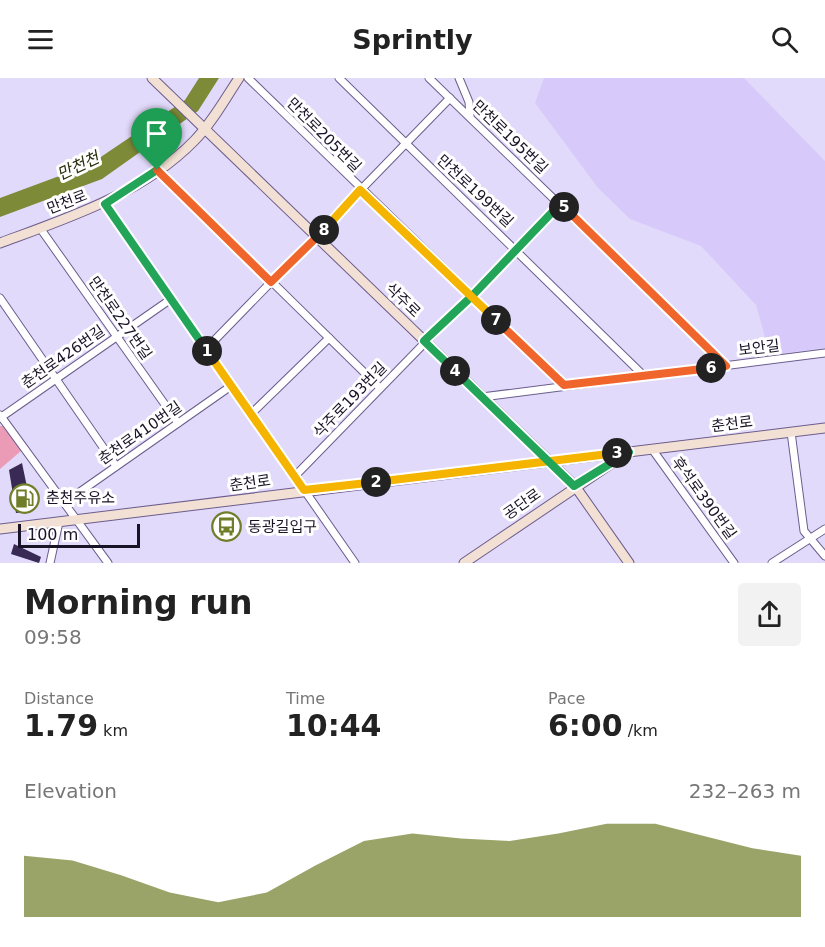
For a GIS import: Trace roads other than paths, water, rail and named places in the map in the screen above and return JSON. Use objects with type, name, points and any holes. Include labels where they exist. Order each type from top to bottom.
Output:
[{"type":"street","name":"삭주로","points":[[152,78],[574,486],[629,563]]},
{"type":"street","name":"만천로","points":[[0,243],[105,204],[157,170],[192,144],[205,130],[239,78]]},
{"type":"street","name":"만천로205번길","points":[[248,78],[360,190],[564,385]]},
{"type":"street","name":"만천로199번길","points":[[339,78],[643,375]]},
{"type":"street","name":"만천로195번길","points":[[429,78],[726,366]]},
{"type":"street","points":[[459,78],[469,102],[470,116]]},
{"type":"street","points":[[206,349],[318,237],[360,190],[450,98]]},
{"type":"street","points":[[157,170],[380,388]]},
{"type":"street","points":[[105,204],[355,563]]},
{"type":"street","name":"삭주로193번길","points":[[295,476],[424,341],[472,296],[560,204]]},
{"type":"street","name":"만천로227번길","points":[[40,228],[178,423]]},
{"type":"street","points":[[0,298],[116,466]]},
{"type":"street","name":"춘천로426번길","points":[[0,416],[171,298]]},
{"type":"street","points":[[251,414],[329,338]]},
{"type":"street","name":"보안길","points":[[482,397],[825,353]]},
{"type":"street","name":"춘천로410번길","points":[[64,503],[231,386]]},
{"type":"street","points":[[0,416],[108,563]]},
{"type":"street","name":"춘천로","points":[[0,529],[825,428]]},
{"type":"street","points":[[791,432],[804,531],[808,539],[825,556]]},
{"type":"street","name":"후석로390번길","points":[[652,449],[734,563]]},
{"type":"street","name":"공단로","points":[[464,563],[574,486],[629,452]]},
{"type":"street","points":[[50,563],[59,522]]},
{"type":"street","points":[[772,563],[825,529]]},
{"type":"place","name":"춘천주유소","points":[[25,498]]},
{"type":"place","name":"동광길입구","points":[[227,527]]},
{"type":"water label","name":"만천천","points":[[78,166]]}]
